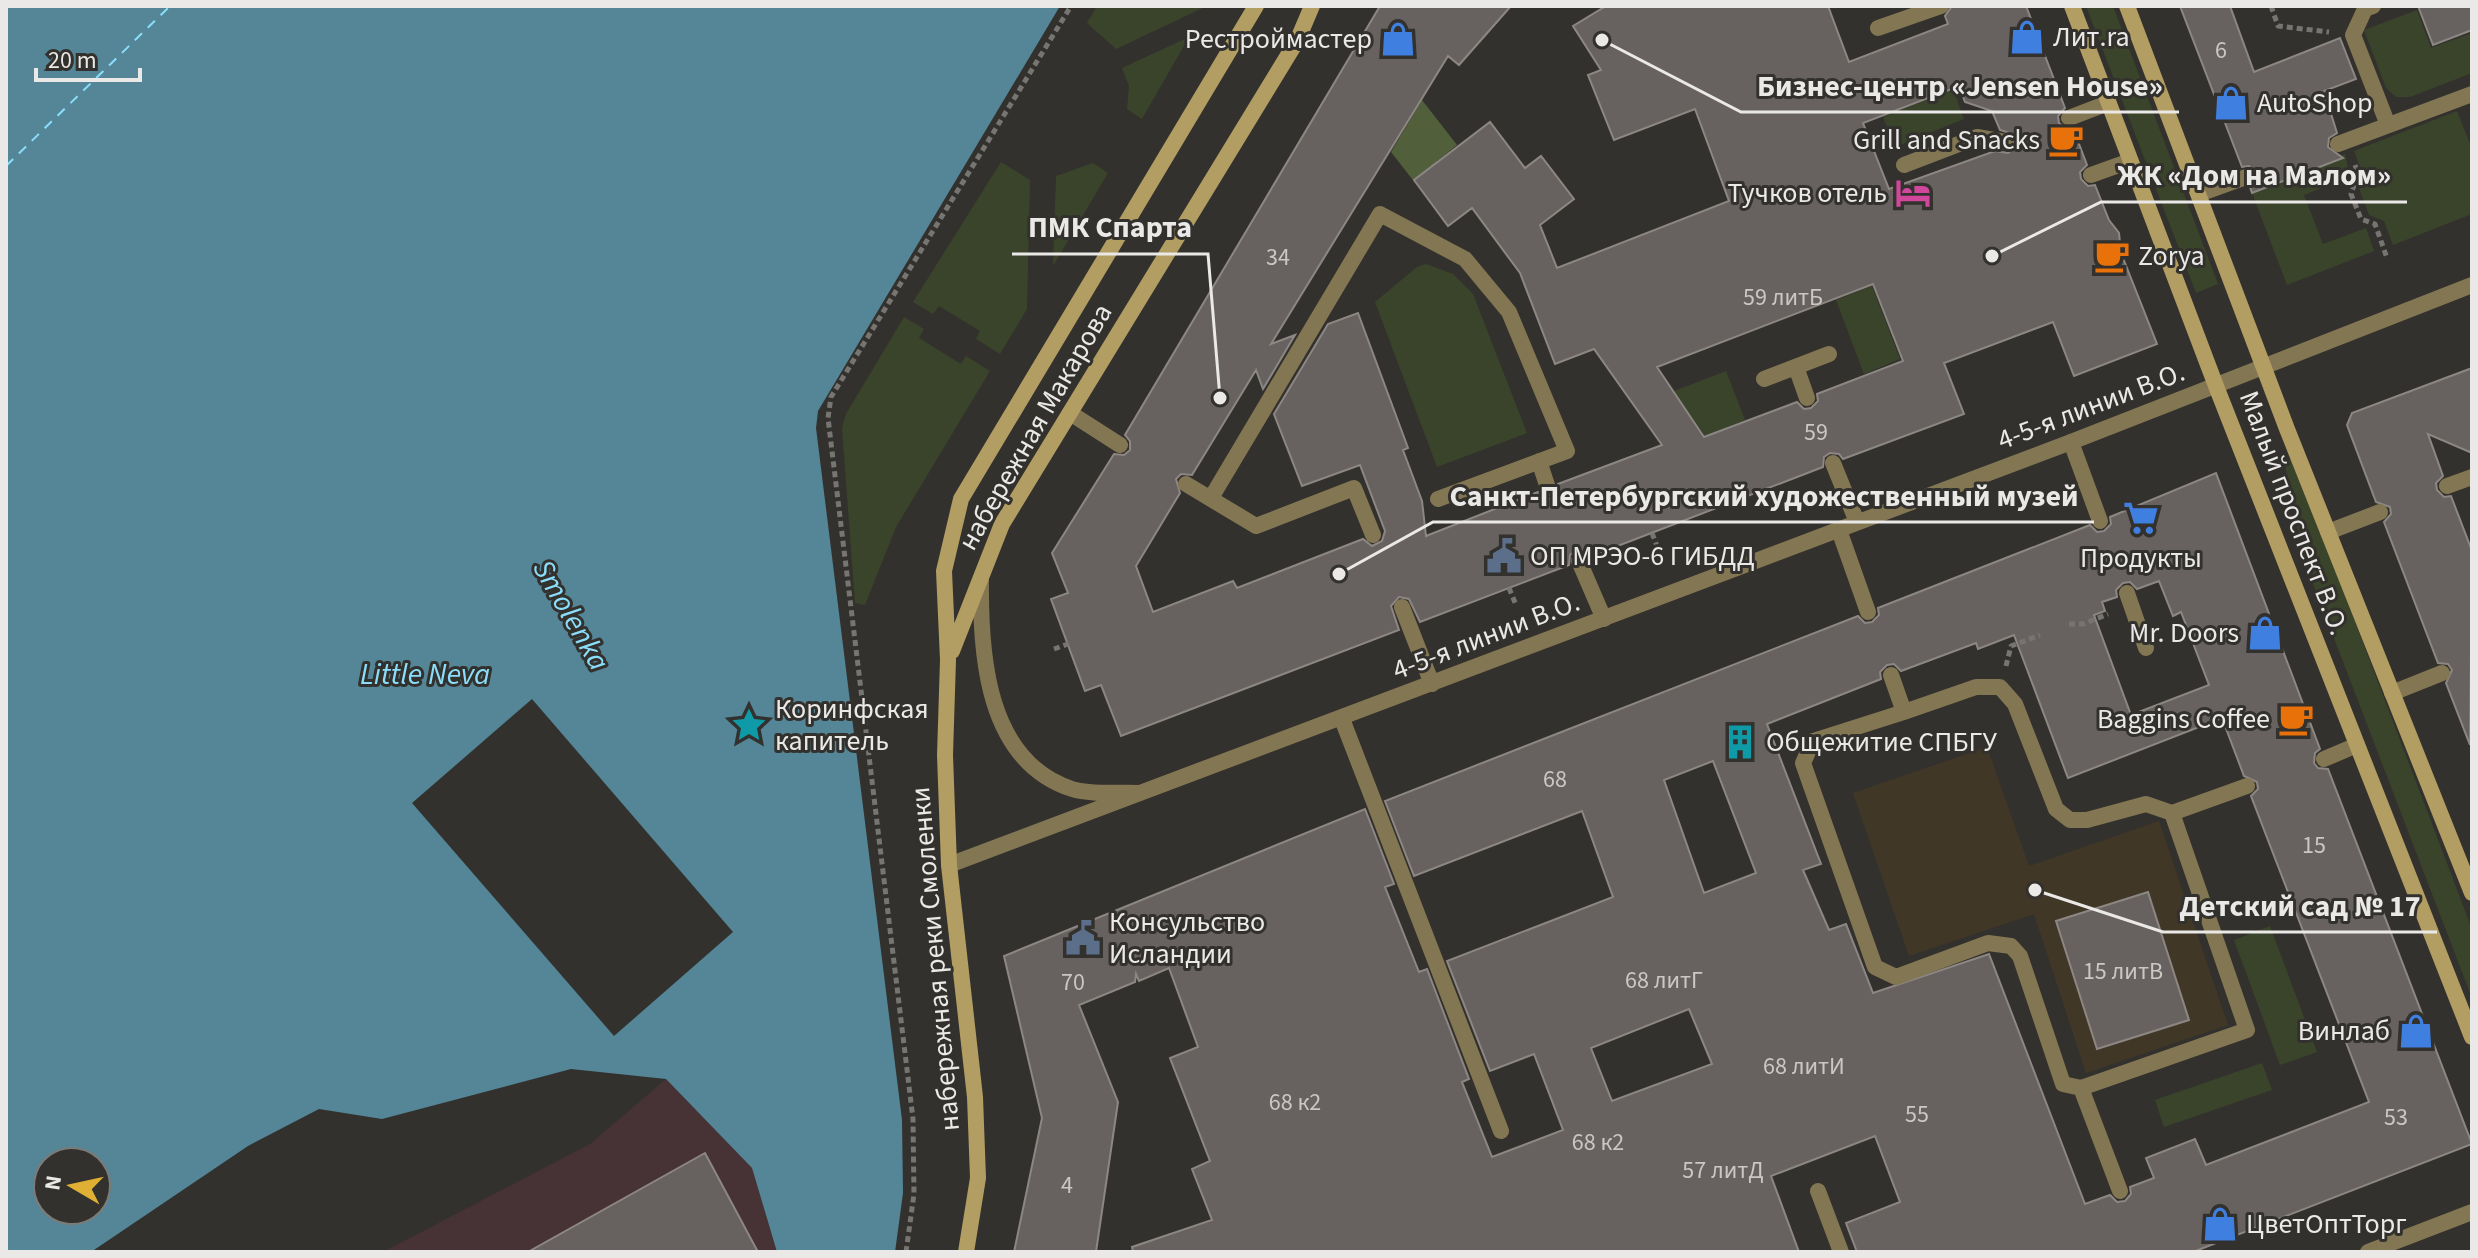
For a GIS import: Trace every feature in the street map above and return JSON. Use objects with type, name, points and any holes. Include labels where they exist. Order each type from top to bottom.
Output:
[{"type":"main road","name":"набережная Макарова","points":[[948,660],[944,571],[961,499],[1256,6]]},
{"type":"main road","name":"набережная Макарова","points":[[948,660],[1002,524],[1298,39],[1312,6]]},
{"type":"main road","name":"Малый проспект В.О.","points":[[2072,6],[2216,386],[2472,1037]]},
{"type":"main road","name":"Малый проспект В.О.","points":[[2127,6],[2263,365],[2472,893]]},
{"type":"main road","name":"набережная реки Смоленки","points":[[948,660],[945,755],[949,865],[975,1097],[978,1178],[966,1252]]},
{"type":"street","points":[[1878,28],[1941,6]]},
{"type":"street","points":[[2373,6],[2365,9],[2353,35],[2388,125]]},
{"type":"street","points":[[2342,143],[2472,94]]},
{"type":"street","points":[[2069,118],[2108,103]]},
{"type":"street","points":[[1904,165],[1977,137],[2005,142]]},
{"type":"street","points":[[2091,175],[2130,161]]},
{"type":"street","points":[[2199,194],[2246,177]]},
{"type":"street","points":[[1211,498],[1380,214],[1465,259],[1509,312],[1567,451],[1438,499]]},
{"type":"street","name":"4-5-я линии В.О.","points":[[949,865],[2071,442],[2472,285]]},
{"type":"street","points":[[1764,379],[1829,354]]},
{"type":"street","points":[[1796,367],[1807,398]]},
{"type":"street","points":[[1070,413],[1120,445]]},
{"type":"street","points":[[2071,442],[2100,521]]},
{"type":"street","points":[[1539,461],[1548,488]]},
{"type":"street","points":[[1833,463],[1857,522]]},
{"type":"street","points":[[2447,486],[2472,477]]},
{"type":"street","points":[[1186,484],[1256,526],[1354,488],[1373,535]]},
{"type":"street","points":[[2328,532],[2380,512]]},
{"type":"street","points":[[1839,530],[1868,612]]},
{"type":"street","points":[[1579,561],[1604,619]]},
{"type":"street","name":"4-5-я линии В.О.","points":[[981,572],[980,636],[989,691],[1011,740],[1037,771],[1073,789],[1144,794]]},
{"type":"street","points":[[2129,599],[2146,648]]},
{"type":"street","points":[[1402,607],[1432,684]]},
{"type":"street","points":[[2392,693],[2442,673]]},
{"type":"street","points":[[1891,675],[1904,712]]},
{"type":"street","points":[[2172,813],[2247,1030],[2081,1088],[2063,1084],[2020,956],[2011,946],[1988,943],[1896,977],[1875,967],[1803,763],[1813,741],[1976,687],[2000,687],[2015,704],[2056,809],[2070,820],[2087,820],[2146,804],[2172,813],[2247,786]]},
{"type":"street","points":[[1342,719],[1501,1131]]},
{"type":"street","points":[[2324,759],[2357,745]]},
{"type":"street","points":[[2081,1088],[2120,1191]]},
{"type":"street","points":[[1818,1191],[1841,1252]]},
{"type":"street","points":[[2368,1252],[2472,1212]]},
{"type":"path","points":[[906,1252],[914,1194],[913,1119],[828,418],[831,397],[1071,6]]},
{"type":"path","points":[[2271,6],[2278,26],[2353,35]]},
{"type":"path","points":[[2342,143],[2358,174],[2351,194],[2361,219],[2375,224],[2387,258]]},
{"type":"path","points":[[1652,533],[1658,549]]},
{"type":"path","points":[[1509,588],[1516,605]]},
{"type":"path","points":[[2069,624],[2083,624],[2129,599]]},
{"type":"path","points":[[2000,687],[2011,646],[2040,635]]},
{"type":"path","points":[[1054,649],[1068,644]]},
{"type":"shaded area","points":[[1987,747],[2029,866],[2159,821],[2228,1025],[2086,1073],[2034,914],[1909,956],[1853,793]]},
{"type":"shaded area","points":[[666,1079],[752,1168],[777,1252],[383,1252],[590,1144]]},
{"type":"green space","points":[[1097,6],[1207,6],[1116,49],[1087,23]]},
{"type":"green space","points":[[2086,6],[2113,6],[2218,284],[2196,293]]},
{"type":"green space","points":[[2417,10],[2431,48],[2472,33],[2472,73],[2410,97],[2396,97],[2386,88],[2364,30]]},
{"type":"green space","points":[[1189,37],[1142,119],[1127,109],[1129,86],[1122,68]]},
{"type":"green space","points":[[1953,89],[1964,119],[1895,147],[1883,117]]},
{"type":"green space","points":[[1422,100],[1457,145],[1436,162],[1439,167],[1416,184],[1391,152]]},
{"type":"green space","points":[[2457,111],[2472,149],[2472,214],[2393,245],[2384,221],[2369,215],[2358,186],[2362,172],[2354,151]]},
{"type":"green space","points":[[2345,154],[2350,177],[2304,195],[2323,244],[2366,228],[2374,251],[2287,285],[2252,193]]},
{"type":"green space","points":[[1001,162],[1030,180],[1027,309],[1000,354],[976,339],[980,331],[939,306],[933,314],[913,302]]},
{"type":"green space","points":[[1093,163],[1108,173],[1053,266],[1056,176]]},
{"type":"green space","points":[[1426,264],[1453,274],[1473,294],[1527,433],[1437,467],[1375,302],[1417,267]]},
{"type":"green space","points":[[1872,286],[1900,359],[1864,374],[1836,300]]},
{"type":"green space","points":[[904,317],[924,329],[919,338],[961,364],[966,356],[990,371],[896,527],[865,605],[855,603],[842,428],[846,414]]},
{"type":"green space","points":[[1726,371],[1745,420],[1705,436],[1674,391]]},
{"type":"green space","points":[[2293,459],[2472,929],[2472,998],[2304,560],[2285,465],[2287,460]]},
{"type":"green space","points":[[2270,926],[2317,1052],[2280,1065],[2234,940]]},
{"type":"green space","points":[[2262,1063],[2272,1090],[2164,1127],[2155,1100]]},
{"type":"water","name":"Little Neva","points":[[6,6],[1060,6],[818,411],[816,428],[902,1120],[903,1193],[895,1252],[777,1252],[752,1168],[666,1079],[571,1069],[382,1119],[319,1109],[248,1146],[91,1252],[6,1252]]},
{"type":"pier","points":[[532,699],[733,932],[614,1036],[412,803]]},
{"type":"building","points":[[1380,6],[1511,6],[1459,65],[1448,56],[1271,344],[1295,335],[1263,389],[1256,370],[1192,475],[1181,474],[1176,479],[1180,493],[1136,566],[1153,612],[1233,581],[1237,588],[1363,539],[1372,546],[1382,541],[1385,531],[1360,465],[1302,486],[1274,414],[1328,324],[1358,313],[1408,448],[1403,450],[1422,501],[1426,536],[1538,492],[1545,499],[1552,498],[1559,491],[1558,484],[1662,445],[1594,349],[1555,364],[1520,273],[1472,208],[1448,226],[1414,180],[1490,122],[1525,168],[1541,156],[1574,199],[1540,225],[1557,268],[1729,201],[1695,109],[1614,140],[1588,75],[1601,70],[1573,26],[1606,6],[1828,6],[1849,62],[1948,24],[1945,16],[1952,6],[2026,6],[2065,108],[2058,116],[2059,123],[2067,129],[2073,128],[2087,165],[2080,172],[2081,179],[2088,186],[2095,185],[2109,220],[2119,233],[2121,253],[2157,344],[2074,376],[2053,322],[1944,363],[1964,414],[1843,459],[1839,454],[1830,453],[1824,457],[1823,467],[1589,557],[1585,552],[1575,551],[1570,555],[1569,565],[1420,622],[1409,599],[1399,597],[1391,606],[1399,630],[1121,736],[1101,685],[1085,691],[1051,599],[1068,593],[1052,553],[1114,454],[1124,455],[1130,450],[1130,441],[1125,435]],"holes":[[[1959,86],[1965,102],[1992,111],[2000,130],[2013,134],[2014,148],[2008,153],[1995,151],[1889,189],[1863,123]],[[1873,284],[1903,361],[1817,394],[1818,401],[1811,408],[1804,409],[1797,402],[1704,437],[1657,367]]]},
{"type":"building","points":[[2180,6],[2230,6],[2254,72],[2340,38],[2356,79],[2324,91],[2337,133],[2329,138],[2328,147],[2343,158],[2252,193],[2250,187],[2257,180],[2256,173],[2249,166],[2242,167]]},
{"type":"building","points":[[2418,6],[2472,6],[2472,30],[2433,45]]},
{"type":"building","points":[[2472,368],[2472,453],[2428,434],[2443,476],[2436,483],[2437,490],[2444,497],[2451,496],[2472,551],[2470,745],[2446,683],[2452,670],[2448,664],[2438,663],[2384,522],[2391,514],[2390,507],[2376,502],[2347,425],[2352,413]]},
{"type":"building","points":[[2216,473],[2320,749],[2315,753],[2314,763],[2318,768],[2328,769],[2472,1144],[2193,1252],[1857,1252],[1846,1223],[1900,1202],[1875,1136],[1771,1176],[1799,1252],[1133,1252],[1132,1247],[1212,1220],[1192,1169],[1210,1161],[1170,1058],[1198,1047],[1169,968],[1139,981],[1136,974],[1135,982],[1079,1005],[1118,1102],[1096,1252],[1014,1252],[1042,1118],[1004,956],[1365,809],[1394,884],[1385,887],[1419,972],[1427,969],[1469,1079],[1462,1082],[1492,1157],[1563,1130],[1534,1054],[1490,1071],[1447,961],[1613,897],[1582,811],[1414,876],[1385,801],[1858,616],[1865,623],[1872,622],[1879,615],[1878,608],[2090,525],[2097,532],[2104,531],[2111,524],[2110,517]],"holes":[[[2159,581],[2173,616],[2181,612],[2209,685],[2131,715],[2094,615],[2105,611],[2102,602],[2117,597],[2116,590],[2123,583],[2130,582],[2137,589]],[[2014,635],[2068,778],[2222,718],[2244,776],[2257,782],[2258,789],[2251,796],[2369,1102],[2206,1165],[2195,1139],[2146,1158],[2154,1178],[2130,1187],[2131,1194],[2125,1201],[2117,1202],[2110,1195],[2085,1204],[1989,954],[1873,993],[1846,924],[1829,930],[1803,870],[1821,864],[1767,724],[1881,679],[1880,672],[1887,665],[1894,664],[1901,671],[1976,643],[1978,649]],[[1713,761],[1756,873],[1704,893],[1664,780]],[[1689,1009],[1712,1064],[1612,1101],[1591,1048]]]},
{"type":"building","points":[[2148,892],[2189,1020],[2097,1049],[2056,921]]},
{"type":"building","points":[[705,1153],[758,1252],[528,1252]]},
{"type":"ferry route","points":[[6,166],[170,6]]},
{"type":"place","name":"Лит.ra","points":[[2027,37]]},
{"type":"place","name":"Рестроймастер","points":[[1398,39]]},
{"type":"place","name":"Бизнес-центр «Jensen House»","points":[[1602,40]]},
{"type":"place","name":"AutoShop","points":[[2231,103]]},
{"type":"place","name":"Grill and Snacks","points":[[2066,140]]},
{"type":"place","name":"Тучков отель","points":[[1913,193]]},
{"type":"place","name":"ЖК «Дом на Малом»","points":[[1992,256]]},
{"type":"place","name":"Zorya","points":[[2112,256]]},
{"type":"place","name":"ПМК Спарта","points":[[1220,398]]},
{"type":"place","name":"Продукты","points":[[2141,518]]},
{"type":"place","name":"ОП МРЭО-6 ГИБДД","points":[[1504,556]]},
{"type":"place","name":"Санкт-Петербургский художественный музей","points":[[1339,574]]},
{"type":"place","name":"Mr. Doors","points":[[2265,633]]},
{"type":"place","name":"Baggins Coffee","points":[[2296,719]]},
{"type":"place","name":"Коринфская капитель","points":[[749,725]]},
{"type":"place","name":"Общежитие СПБГУ","points":[[1740,742]]},
{"type":"place","name":"Детский сад № 17","points":[[2035,890]]},
{"type":"place","name":"Консульство Исландии","points":[[1083,938]]},
{"type":"place","name":"Винлаб","points":[[2416,1031]]},
{"type":"place","name":"ЦветОптТорг","points":[[2220,1224]]},
{"type":"water label","name":"Smolenka","points":[[571,615]]}]
